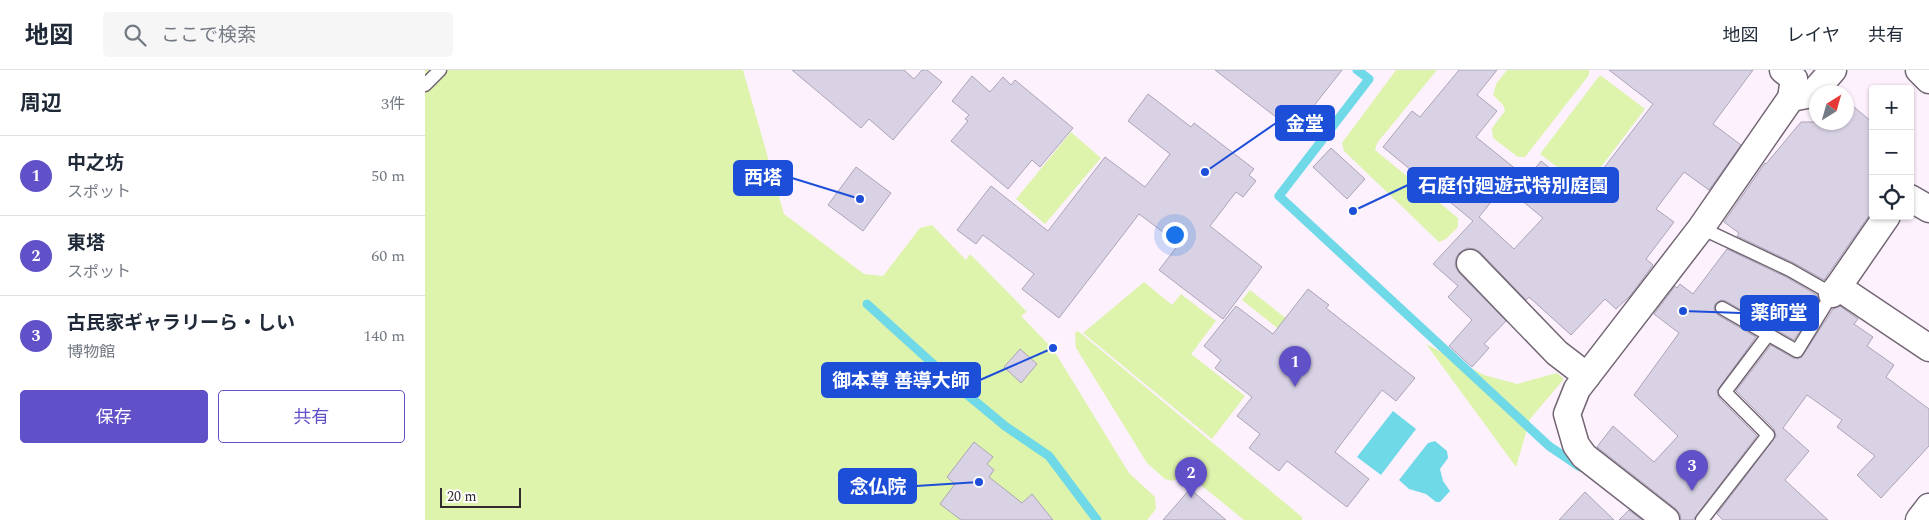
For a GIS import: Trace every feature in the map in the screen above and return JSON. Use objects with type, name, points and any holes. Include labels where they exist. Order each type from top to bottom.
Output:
[{"type":"street","points":[[1666,520],[1584,456],[1576,445],[1567,414],[1577,389],[1701,228],[1791,98],[1795,79],[1783,70]]},
{"type":"street","points":[[1791,98],[1812,94],[1833,70]]},
{"type":"street","points":[[1919,70],[1929,80]]},
{"type":"street","points":[[1914,200],[1929,209]]},
{"type":"street","points":[[1884,220],[1835,291],[1929,348]]},
{"type":"street","points":[[1470,263],[1557,353],[1587,376]]},
{"type":"street","points":[[1919,520],[1929,507]]},
{"type":"lane","points":[[425,85],[440,70]]},
{"type":"lane","points":[[1701,228],[1835,291],[1797,350],[1722,308]]},
{"type":"lane","points":[[1702,520],[1768,435],[1725,392],[1768,334]]},
{"type":"green space","points":[[425,70],[743,70],[784,214],[864,274],[883,276],[920,228],[932,225],[966,260],[970,254],[1027,312],[1021,316],[1053,349],[1129,473],[1155,497],[1156,509],[1147,520],[425,520]]},
{"type":"green space","points":[[1396,70],[1437,70],[1377,143],[1375,150],[1458,218],[1458,227],[1446,239],[1439,242],[1344,151],[1342,143]]},
{"type":"green space","points":[[1507,70],[1589,70],[1589,75],[1525,157],[1518,157],[1493,138],[1492,128],[1505,111],[1503,105],[1493,95],[1496,84]]},
{"type":"green space","points":[[1600,75],[1645,109],[1585,188],[1540,154]]},
{"type":"green space","points":[[1071,132],[1101,158],[1045,224],[1016,199]]},
{"type":"green space","points":[[1144,282],[1172,305],[1181,294],[1216,321],[1191,354],[1245,396],[1212,439],[1083,333]]},
{"type":"green space","points":[[1250,290],[1328,351],[1320,362],[1242,300]]},
{"type":"green space","points":[[1078,331],[1302,517],[1302,520],[1244,520],[1191,477],[1186,476],[1172,481],[1165,479],[1147,463],[1076,348],[1075,333]]},
{"type":"green space","points":[[1426,344],[1484,375],[1517,384],[1557,373],[1564,379],[1530,419],[1516,467]]},
{"type":"water","points":[[1393,411],[1416,429],[1381,475],[1357,457]]},
{"type":"water","points":[[1435,441],[1447,451],[1448,458],[1440,469],[1443,481],[1450,491],[1440,502],[1436,502],[1426,494],[1409,489],[1399,480],[1428,443]]},
{"type":"building","points":[[792,70],[904,70],[914,79],[922,70],[927,70],[942,82],[893,140],[869,119],[861,128]]},
{"type":"building","points":[[1215,70],[1342,70],[1294,131]]},
{"type":"building","points":[[1459,70],[1497,70],[1477,95],[1497,111],[1476,137],[1517,170],[1479,217],[1514,249],[1543,218],[1509,190],[1528,167],[1533,171],[1541,161],[1583,195],[1653,104],[1609,70],[1753,70],[1713,124],[1741,145],[1709,190],[1684,172],[1656,209],[1674,222],[1646,259],[1653,265],[1630,296],[1616,309],[1605,299],[1571,335],[1529,297],[1526,300],[1480,252],[1467,248],[1459,253],[1455,266],[1459,273],[1506,321],[1484,344],[1489,348],[1472,367],[1449,346],[1472,320],[1448,297],[1458,286],[1433,264],[1473,221],[1383,147],[1412,111],[1420,117]]},
{"type":"building","points":[[972,76],[990,92],[1003,77],[1011,85],[1015,80],[1073,128],[1040,167],[1032,160],[1008,189],[951,141],[968,121],[965,119],[969,115],[952,101]]},
{"type":"building","points":[[1148,94],[1191,127],[1194,123],[1254,169],[1249,175],[1256,181],[1243,197],[1236,192],[1210,226],[1262,267],[1223,319],[1159,270],[1179,244],[1139,214],[1059,318],[1022,289],[1034,274],[983,235],[976,244],[957,230],[991,186],[1048,231],[1105,157],[1145,187],[1170,154],[1128,121]]},
{"type":"building","points":[[1854,107],[1869,120],[1869,216],[1824,280],[1794,263],[1737,236],[1739,233],[1724,222],[1765,163],[1801,122],[1809,122],[1809,130],[1854,130]]},
{"type":"building","points":[[1331,148],[1365,179],[1347,199],[1313,167]]},
{"type":"building","points":[[856,167],[891,193],[863,231],[828,205]]},
{"type":"building","points":[[1727,249],[1786,277],[1817,295],[1819,300],[1794,340],[1726,301],[1721,300],[1715,304],[1714,309],[1718,315],[1756,337],[1717,391],[1719,398],[1757,436],[1693,520],[1681,520],[1680,514],[1675,508],[1597,447],[1613,426],[1654,462],[1678,436],[1634,395],[1679,333],[1654,314],[1675,286],[1677,288],[1680,284],[1693,294]]},
{"type":"building","points":[[1308,289],[1329,305],[1326,308],[1415,378],[1396,401],[1382,390],[1335,452],[1369,479],[1347,507],[1287,461],[1279,471],[1249,448],[1260,434],[1237,416],[1252,397],[1215,368],[1221,360],[1204,346],[1236,306],[1273,334]]},
{"type":"building","points":[[1840,306],[1858,319],[1854,324],[1873,337],[1867,346],[1894,365],[1886,377],[1929,409],[1929,446],[1881,498],[1857,475],[1875,456],[1837,427],[1842,420],[1807,395],[1783,428],[1809,451],[1785,480],[1828,520],[1723,520],[1717,514],[1776,436],[1774,429],[1736,391],[1771,345],[1793,358],[1801,358],[1833,309]]},
{"type":"building","points":[[1020,349],[1037,364],[1021,383],[1004,367]]},
{"type":"building","points":[[974,442],[993,457],[987,464],[994,470],[989,477],[1022,503],[1032,494],[1053,520],[961,520],[940,504],[955,484],[947,477]]},
{"type":"building","points":[[1190,489],[1226,520],[1163,520]]},
{"type":"building","points":[[1585,492],[1614,520],[1559,520]]},
{"type":"building","points":[[1629,510],[1642,520],[1619,520]]},
{"type":"waterway","points":[[1357,70],[1369,79],[1279,196],[1549,446],[1580,467]]},
{"type":"waterway","points":[[867,304],[964,392],[1005,426],[1049,456],[1097,520]]},
{"type":"place","name":"金堂","points":[[1205,172]]},
{"type":"place","name":"西塔","points":[[860,199]]},
{"type":"place","name":"石庭付廻遊式特別庭園","points":[[1353,211]]},
{"type":"place","name":"薬師堂","points":[[1683,311]]},
{"type":"place","name":"御本尊 善導大師","points":[[1053,348]]},
{"type":"place","name":"中之坊","points":[[1295,387]]},
{"type":"place","name":"念仏院","points":[[979,482]]},
{"type":"place","name":"古民家ギャラリーら・しい","points":[[1692,491]]},
{"type":"place","name":"東塔","points":[[1191,498]]}]
